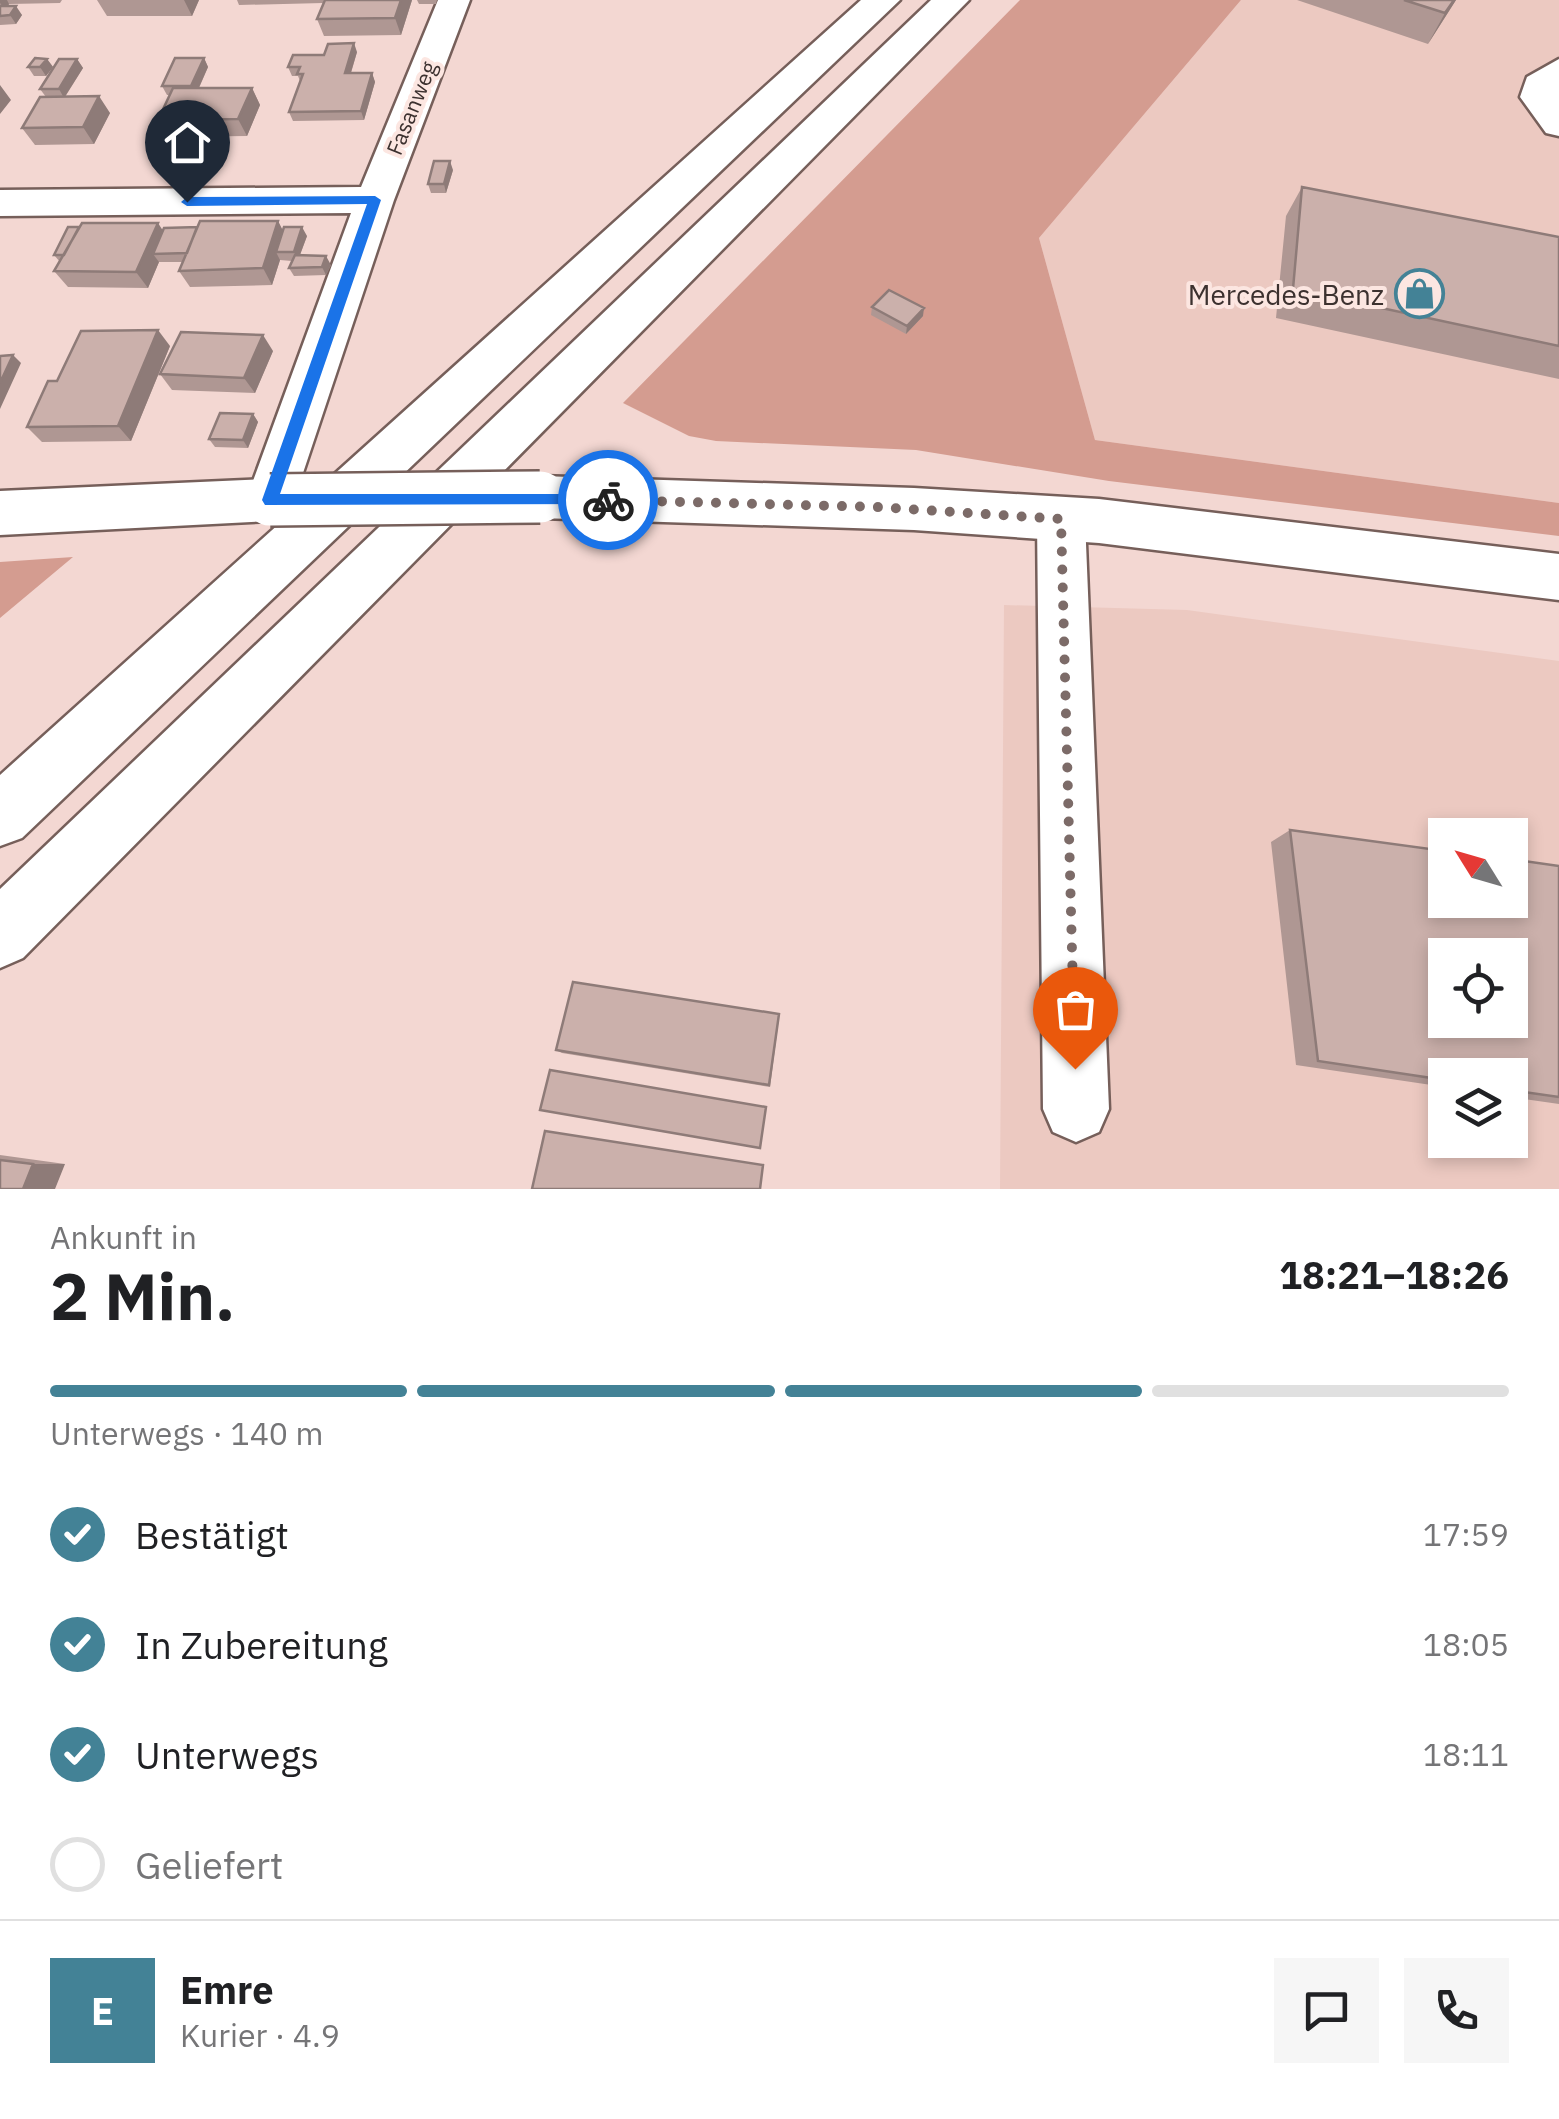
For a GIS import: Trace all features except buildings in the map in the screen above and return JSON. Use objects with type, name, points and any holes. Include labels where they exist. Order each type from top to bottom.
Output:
[{"type":"main road","points":[[0,816],[882,0]]},
{"type":"main road","points":[[0,935],[951,0]]},
{"type":"main road","points":[[0,513],[264,489],[876,507],[1061,519],[1559,577]]},
{"type":"street","name":"Fasanweg","points":[[264,489],[454,0]]},
{"type":"street","points":[[1559,69],[1539,84],[1538,97],[1559,125]]},
{"type":"street","points":[[0,203],[375,200]]},
{"type":"street","points":[[1061,519],[1076,1109]]},
{"type":"shaded area","points":[[1020,0],[1241,0],[1039,238],[1095,440],[1559,503],[1559,536],[1109,481],[916,450],[716,441],[689,436],[623,403]]},
{"type":"shaded area","points":[[1241,0],[1559,0],[1559,503],[1095,440],[1039,238]]},
{"type":"shaded area","points":[[73,557],[0,618],[0,562]]},
{"type":"shaded area","points":[[1004,605],[1187,610],[1559,661],[1559,1189],[1000,1189]]},
{"type":"way so far","points":[[608,500],[876,507],[1061,519],[1075,1069]]},
{"type":"place","name":"Mercedes-Benz","points":[[1419,294]]},
{"type":"route","points":[[187,202],[375,200],[270,500],[608,500]]}]
